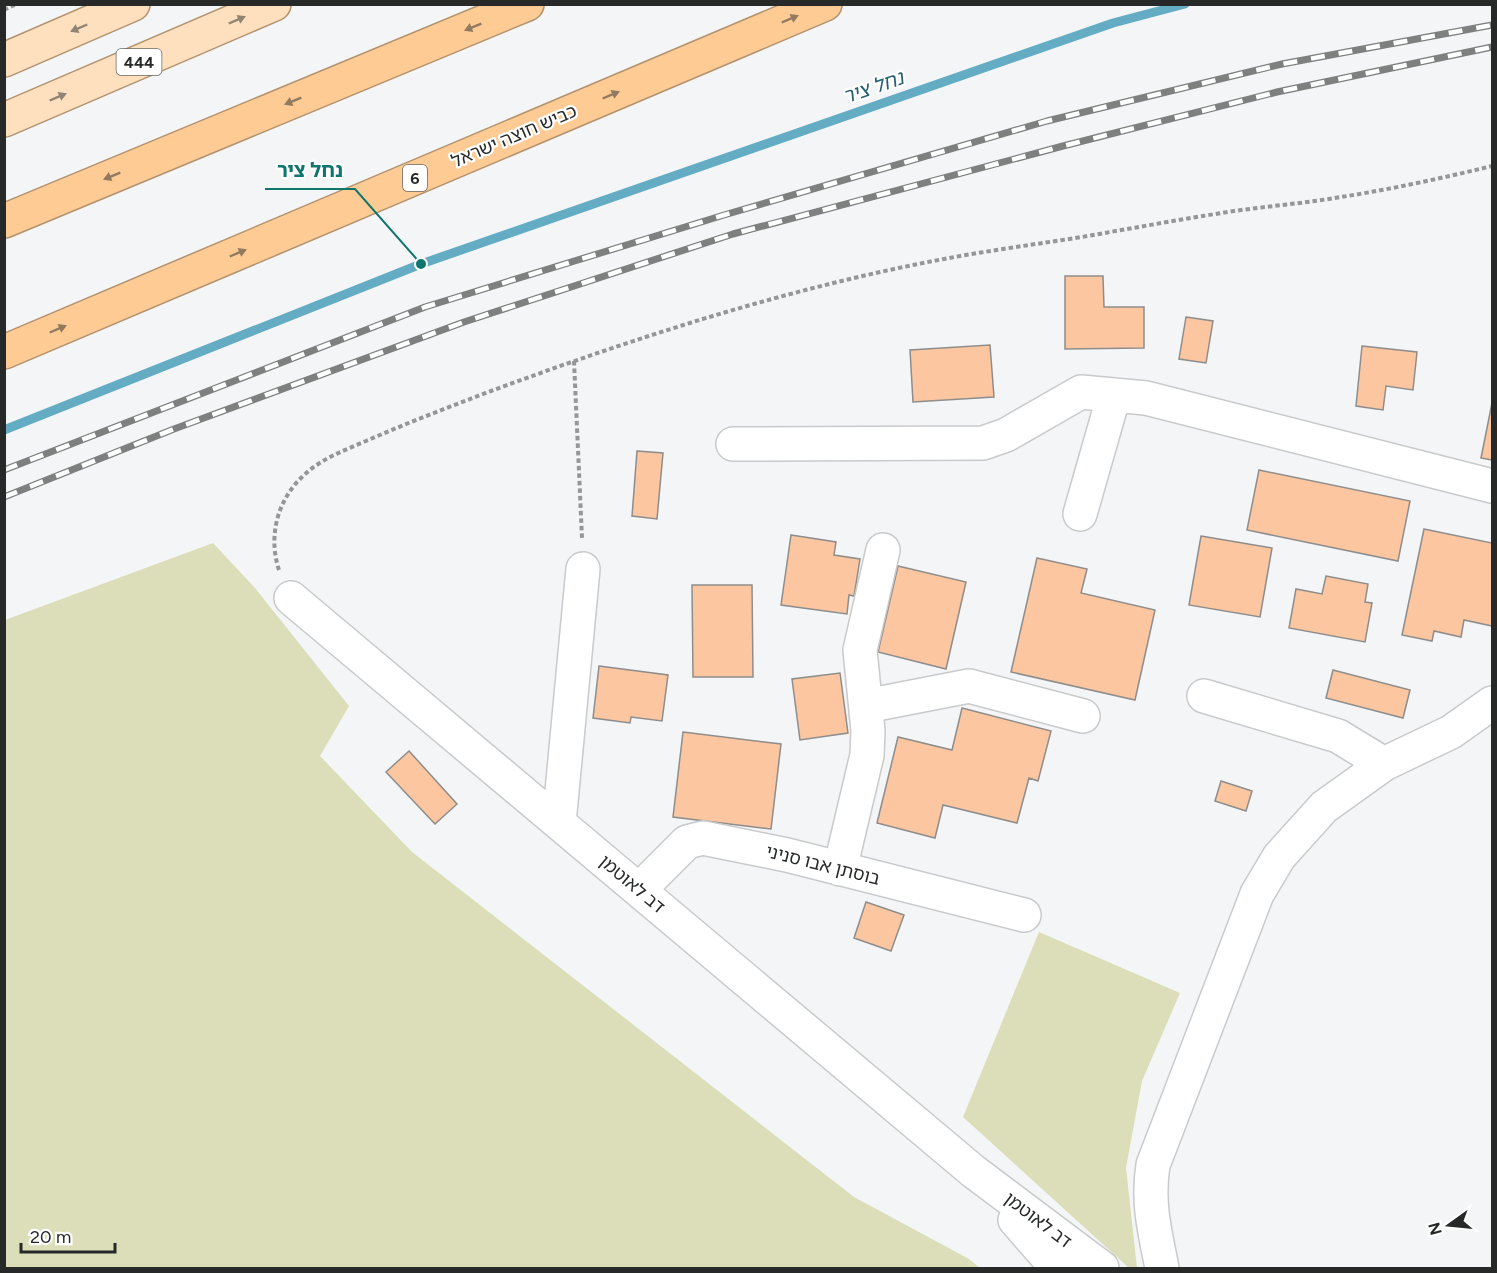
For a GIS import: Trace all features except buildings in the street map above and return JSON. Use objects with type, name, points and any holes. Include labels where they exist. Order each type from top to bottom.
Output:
[{"type":"highway","points":[[4,221],[527,4]]},
{"type":"highway","name":"כביש חוצה ישראל","points":[[4,352],[825,4]]},
{"type":"main road","points":[[4,60],[133,4]]},
{"type":"main road","name":"444","points":[[4,120],[274,4]]},
{"type":"street","points":[[733,444],[983,443],[1006,435],[1081,392],[1146,398],[1492,486]]},
{"type":"street","points":[[1080,513],[1114,395]]},
{"type":"street","points":[[840,868],[867,755],[868,731],[860,650],[883,550]]},
{"type":"street","points":[[559,823],[583,569]]},
{"type":"street","name":"דב לאוטמן","points":[[291,598],[973,1171],[1102,1269]]},
{"type":"street","points":[[866,706],[969,686],[1083,716]]},
{"type":"street","points":[[1204,696],[1338,736],[1384,764]]},
{"type":"street","points":[[1162,1269],[1151,1212],[1150,1185],[1153,1165],[1257,894],[1279,857],[1324,807],[1384,764],[1451,732],[1492,703]]},
{"type":"street","name":"בוסתן אבו סניני","points":[[639,890],[687,842],[704,838],[787,855],[1024,915]]},
{"type":"street","name":"דב לאוטמן","points":[[973,1171],[1057,1269]]},
{"type":"path","points":[[4,10],[16,4]]},
{"type":"path","points":[[291,598],[276,561],[275,525],[288,493],[312,468],[329,457],[427,416],[574,361],[726,312],[845,280],[948,258],[1234,212],[1343,197],[1492,166]]},
{"type":"path","points":[[574,361],[583,569]]},
{"type":"green space","points":[[213,543],[255,588],[349,706],[320,756],[412,852],[854,1197],[969,1259],[980,1268],[5,1268],[5,620]]},
{"type":"green space","points":[[1039,932],[1180,993],[1142,1081],[1126,1168],[1137,1268],[1129,1268],[963,1117]]},
{"type":"waterway","name":"נחל ציר","points":[[4,430],[421,264],[1113,23],[1185,4]]},
{"type":"railway","points":[[4,470],[425,307],[724,215],[1047,121],[1282,64],[1492,25]]},
{"type":"railway","points":[[4,497],[174,429],[464,322],[733,234],[1277,92],[1492,47]]},
{"type":"place","name":"נחל ציר","points":[[421,264]]}]
